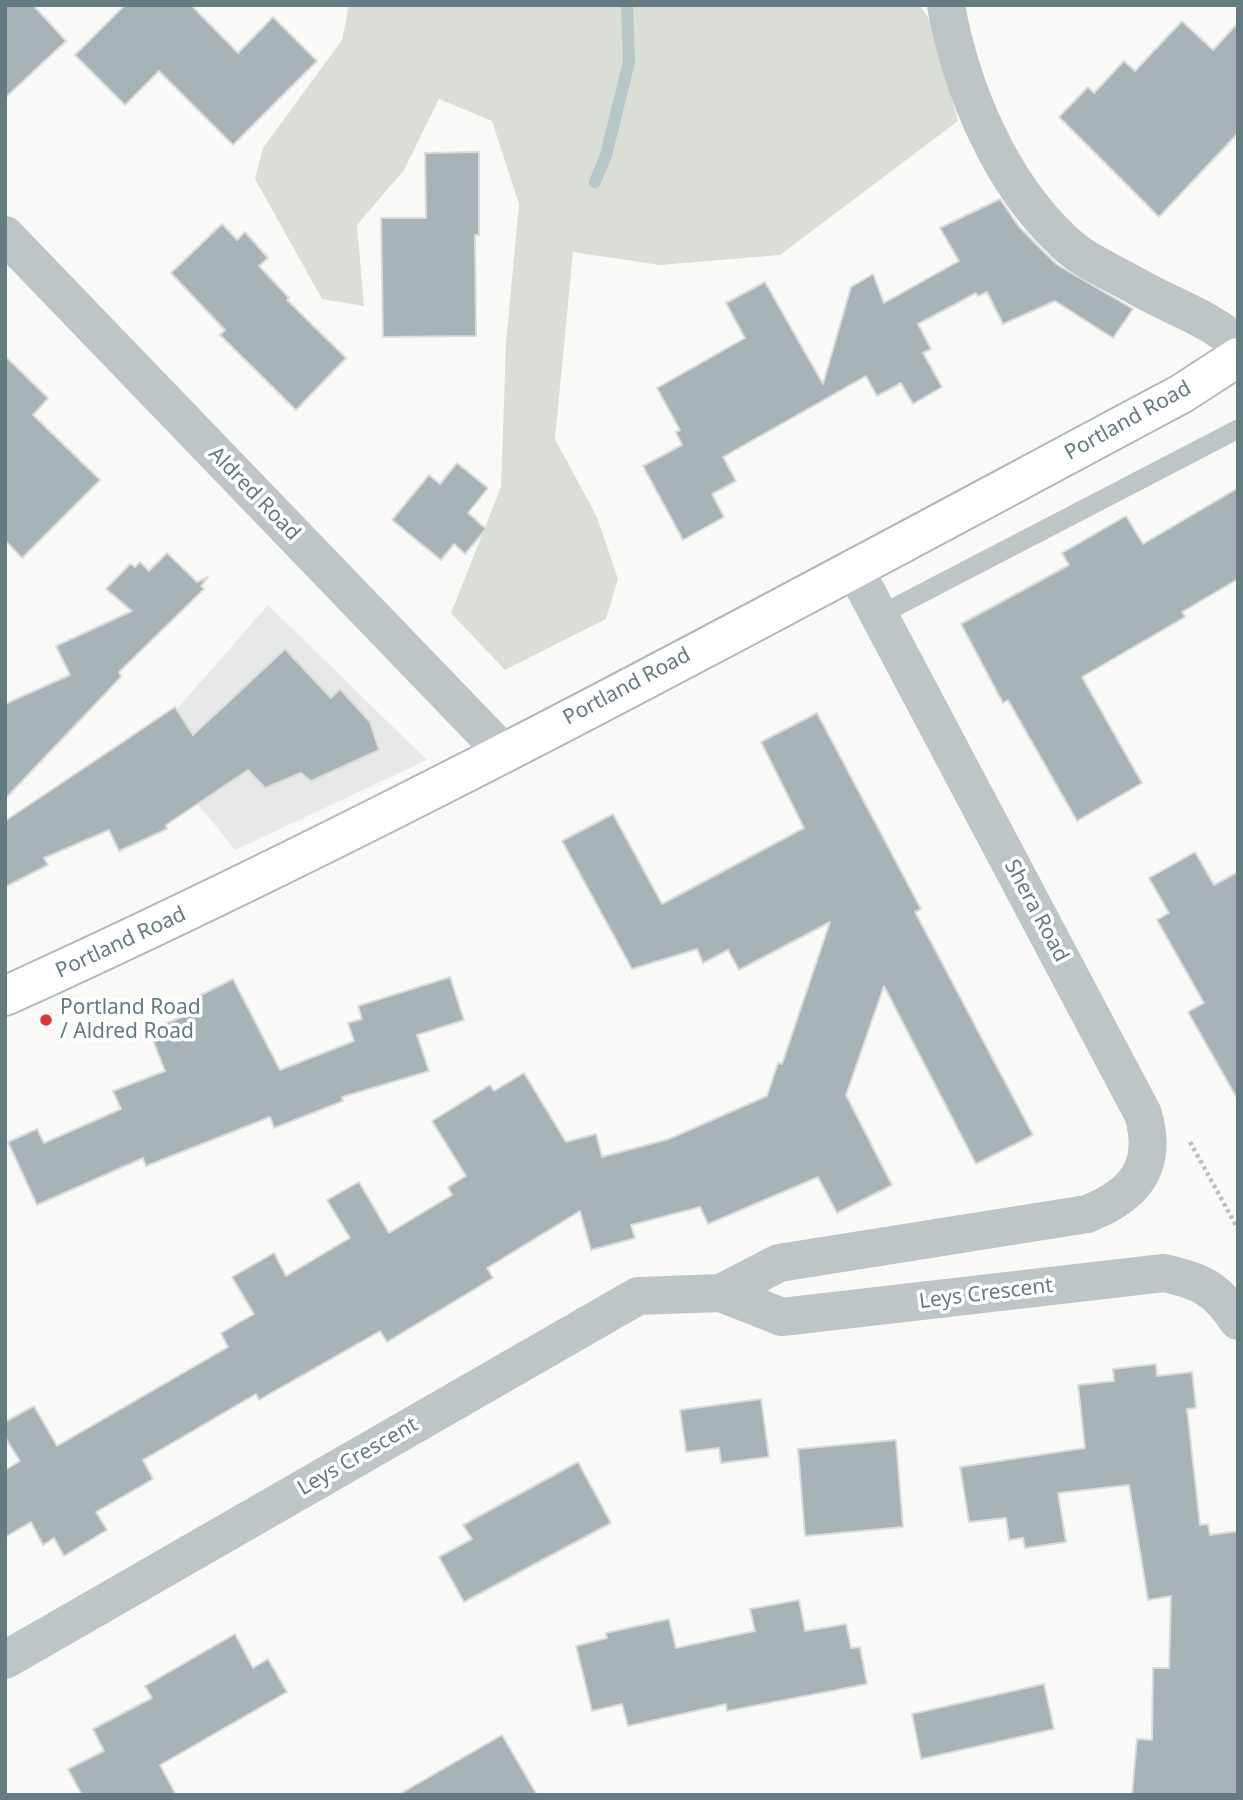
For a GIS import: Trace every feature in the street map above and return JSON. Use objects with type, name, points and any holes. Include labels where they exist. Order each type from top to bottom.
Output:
[{"type":"street","points":[[946,5],[974,105],[1005,166],[1035,212],[1065,244],[1139,289],[1220,328],[1238,344]]},
{"type":"street","name":"Aldred Road","points":[[5,235],[503,752]]},
{"type":"street","name":"Portland Road","points":[[5,996],[171,921],[503,752],[1181,394],[1238,357]]},
{"type":"street","name":"Shera Road","points":[[854,568],[1143,1114]]},
{"type":"street","name":"Leys Crescent","points":[[721,1293],[779,1263],[1087,1214],[1104,1207],[1132,1186],[1147,1160],[1149,1134],[1143,1114]]},
{"type":"street","name":"Leys Crescent","points":[[5,1660],[638,1296],[721,1293],[782,1317],[1164,1273],[1190,1279],[1213,1290],[1238,1321]]},
{"type":"lane","points":[[880,615],[1238,429]]},
{"type":"path","points":[[1143,1114],[1179,1121],[1238,1229]]},
{"type":"shaded area","points":[[349,5],[919,5],[930,20],[958,121],[780,255],[660,265],[573,252],[555,439],[597,517],[618,579],[606,619],[505,670],[451,613],[501,487],[506,343],[519,204],[492,121],[439,99],[404,170],[357,225],[364,306],[322,299],[255,179],[263,148],[342,40]]},
{"type":"shaded area","points":[[268,605],[427,760],[235,850],[148,742]]},
{"type":"building","points":[[5,5],[33,5],[66,41],[5,98]]},
{"type":"building","points":[[125,5],[191,5],[238,53],[273,17],[317,61],[233,145],[159,71],[125,105],[75,55]]},
{"type":"building","points":[[1182,21],[1213,50],[1238,23],[1238,133],[1159,217],[1059,117],[1088,87],[1094,93],[1124,61],[1135,71]]},
{"type":"building","points":[[479,152],[479,235],[475,235],[476,336],[383,337],[381,218],[426,218],[425,153]]},
{"type":"building","points":[[1000,199],[1019,227],[1056,264],[1133,309],[1113,338],[1055,301],[1003,324],[987,292],[978,296],[976,293],[918,324],[931,349],[923,353],[942,387],[913,404],[901,383],[877,396],[866,376],[723,457],[736,481],[712,494],[724,517],[683,540],[643,466],[682,445],[676,432],[680,430],[657,388],[745,338],[726,303],[765,282],[823,384],[851,287],[873,274],[884,303],[959,261],[940,228]]},
{"type":"building","points":[[222,224],[237,240],[245,232],[268,258],[259,266],[289,298],[287,300],[346,358],[296,410],[220,335],[225,330],[171,273]]},
{"type":"building","points":[[5,356],[48,398],[33,415],[100,480],[22,558],[5,540]]},
{"type":"building","points":[[457,463],[488,488],[468,513],[486,529],[465,554],[454,544],[441,560],[392,520],[429,475],[440,484]]},
{"type":"building","points":[[1238,488],[1238,579],[1182,612],[1185,617],[1082,677],[1142,783],[1077,821],[1008,700],[1003,703],[961,624],[1069,565],[1062,553],[1126,516],[1143,544]]},
{"type":"building","points":[[167,553],[197,582],[208,577],[201,586],[204,589],[119,672],[121,677],[5,799],[5,704],[70,675],[56,646],[132,611],[106,589],[130,564],[135,567],[140,562],[149,571]]},
{"type":"building","points":[[285,649],[331,698],[340,689],[370,722],[379,750],[311,781],[301,773],[265,788],[248,770],[166,825],[167,829],[119,851],[109,830],[44,858],[48,865],[5,887],[5,821],[175,707],[193,735]]},
{"type":"building","points":[[817,713],[921,909],[915,912],[1033,1135],[976,1164],[884,986],[846,1095],[892,1185],[837,1213],[818,1177],[708,1224],[700,1207],[631,1225],[635,1238],[591,1250],[580,1211],[487,1268],[493,1278],[387,1342],[380,1331],[259,1400],[256,1394],[143,1460],[153,1479],[96,1512],[107,1530],[64,1556],[54,1538],[43,1545],[31,1522],[5,1537],[5,1470],[20,1461],[5,1437],[5,1422],[34,1406],[57,1446],[228,1347],[221,1333],[254,1314],[232,1277],[274,1253],[286,1276],[350,1238],[327,1200],[359,1182],[389,1233],[452,1195],[448,1187],[466,1176],[432,1121],[490,1085],[494,1091],[524,1073],[566,1142],[596,1134],[602,1157],[669,1139],[767,1096],[778,1063],[782,1064],[830,922],[739,970],[728,950],[703,963],[697,949],[632,969],[562,841],[613,814],[662,904],[804,828],[761,742]]},
{"type":"building","points":[[1195,852],[1214,885],[1238,872],[1238,1100],[1188,1012],[1204,1003],[1157,920],[1169,913],[1149,878]]},
{"type":"building","points":[[450,977],[464,1020],[417,1035],[429,1071],[342,1097],[343,1101],[274,1128],[270,1117],[146,1166],[143,1158],[37,1205],[8,1142],[37,1129],[44,1143],[121,1109],[113,1091],[165,1071],[149,1030],[197,1011],[191,1000],[233,979],[280,1070],[354,1041],[348,1023],[362,1019],[358,1006]]},
{"type":"building","points":[[1156,1364],[1157,1376],[1192,1372],[1196,1408],[1187,1409],[1200,1525],[1208,1524],[1210,1535],[1238,1531],[1238,1795],[1132,1795],[1137,1739],[1152,1740],[1153,1668],[1169,1668],[1171,1596],[1148,1600],[1129,1485],[1058,1493],[1066,1542],[1025,1548],[1023,1538],[1009,1540],[1006,1518],[969,1522],[960,1467],[1085,1448],[1078,1385],[1114,1381],[1113,1369]]},
{"type":"building","points":[[761,1399],[769,1457],[721,1463],[719,1448],[686,1452],[680,1410]]},
{"type":"building","points":[[896,1440],[903,1527],[805,1536],[798,1449]]},
{"type":"building","points":[[578,1462],[611,1523],[464,1602],[439,1557],[472,1539],[463,1525]]},
{"type":"building","points":[[799,1600],[805,1631],[846,1624],[851,1648],[860,1647],[867,1684],[727,1711],[726,1704],[628,1726],[622,1704],[592,1711],[576,1646],[607,1638],[606,1633],[669,1619],[676,1648],[755,1631],[750,1609]]},
{"type":"building","points":[[235,1634],[253,1668],[268,1659],[287,1692],[160,1765],[176,1795],[82,1795],[68,1769],[104,1751],[93,1729],[152,1698],[145,1686]]},
{"type":"building","points":[[1044,1684],[1054,1729],[921,1759],[912,1714]]},
{"type":"building","points":[[502,1735],[537,1795],[398,1795]]},
{"type":"waterway","points":[[595,182],[606,155],[629,62],[627,5]]},
{"type":"place","name":"Portland Road / Aldred Road","points":[[46,1020]]}]
